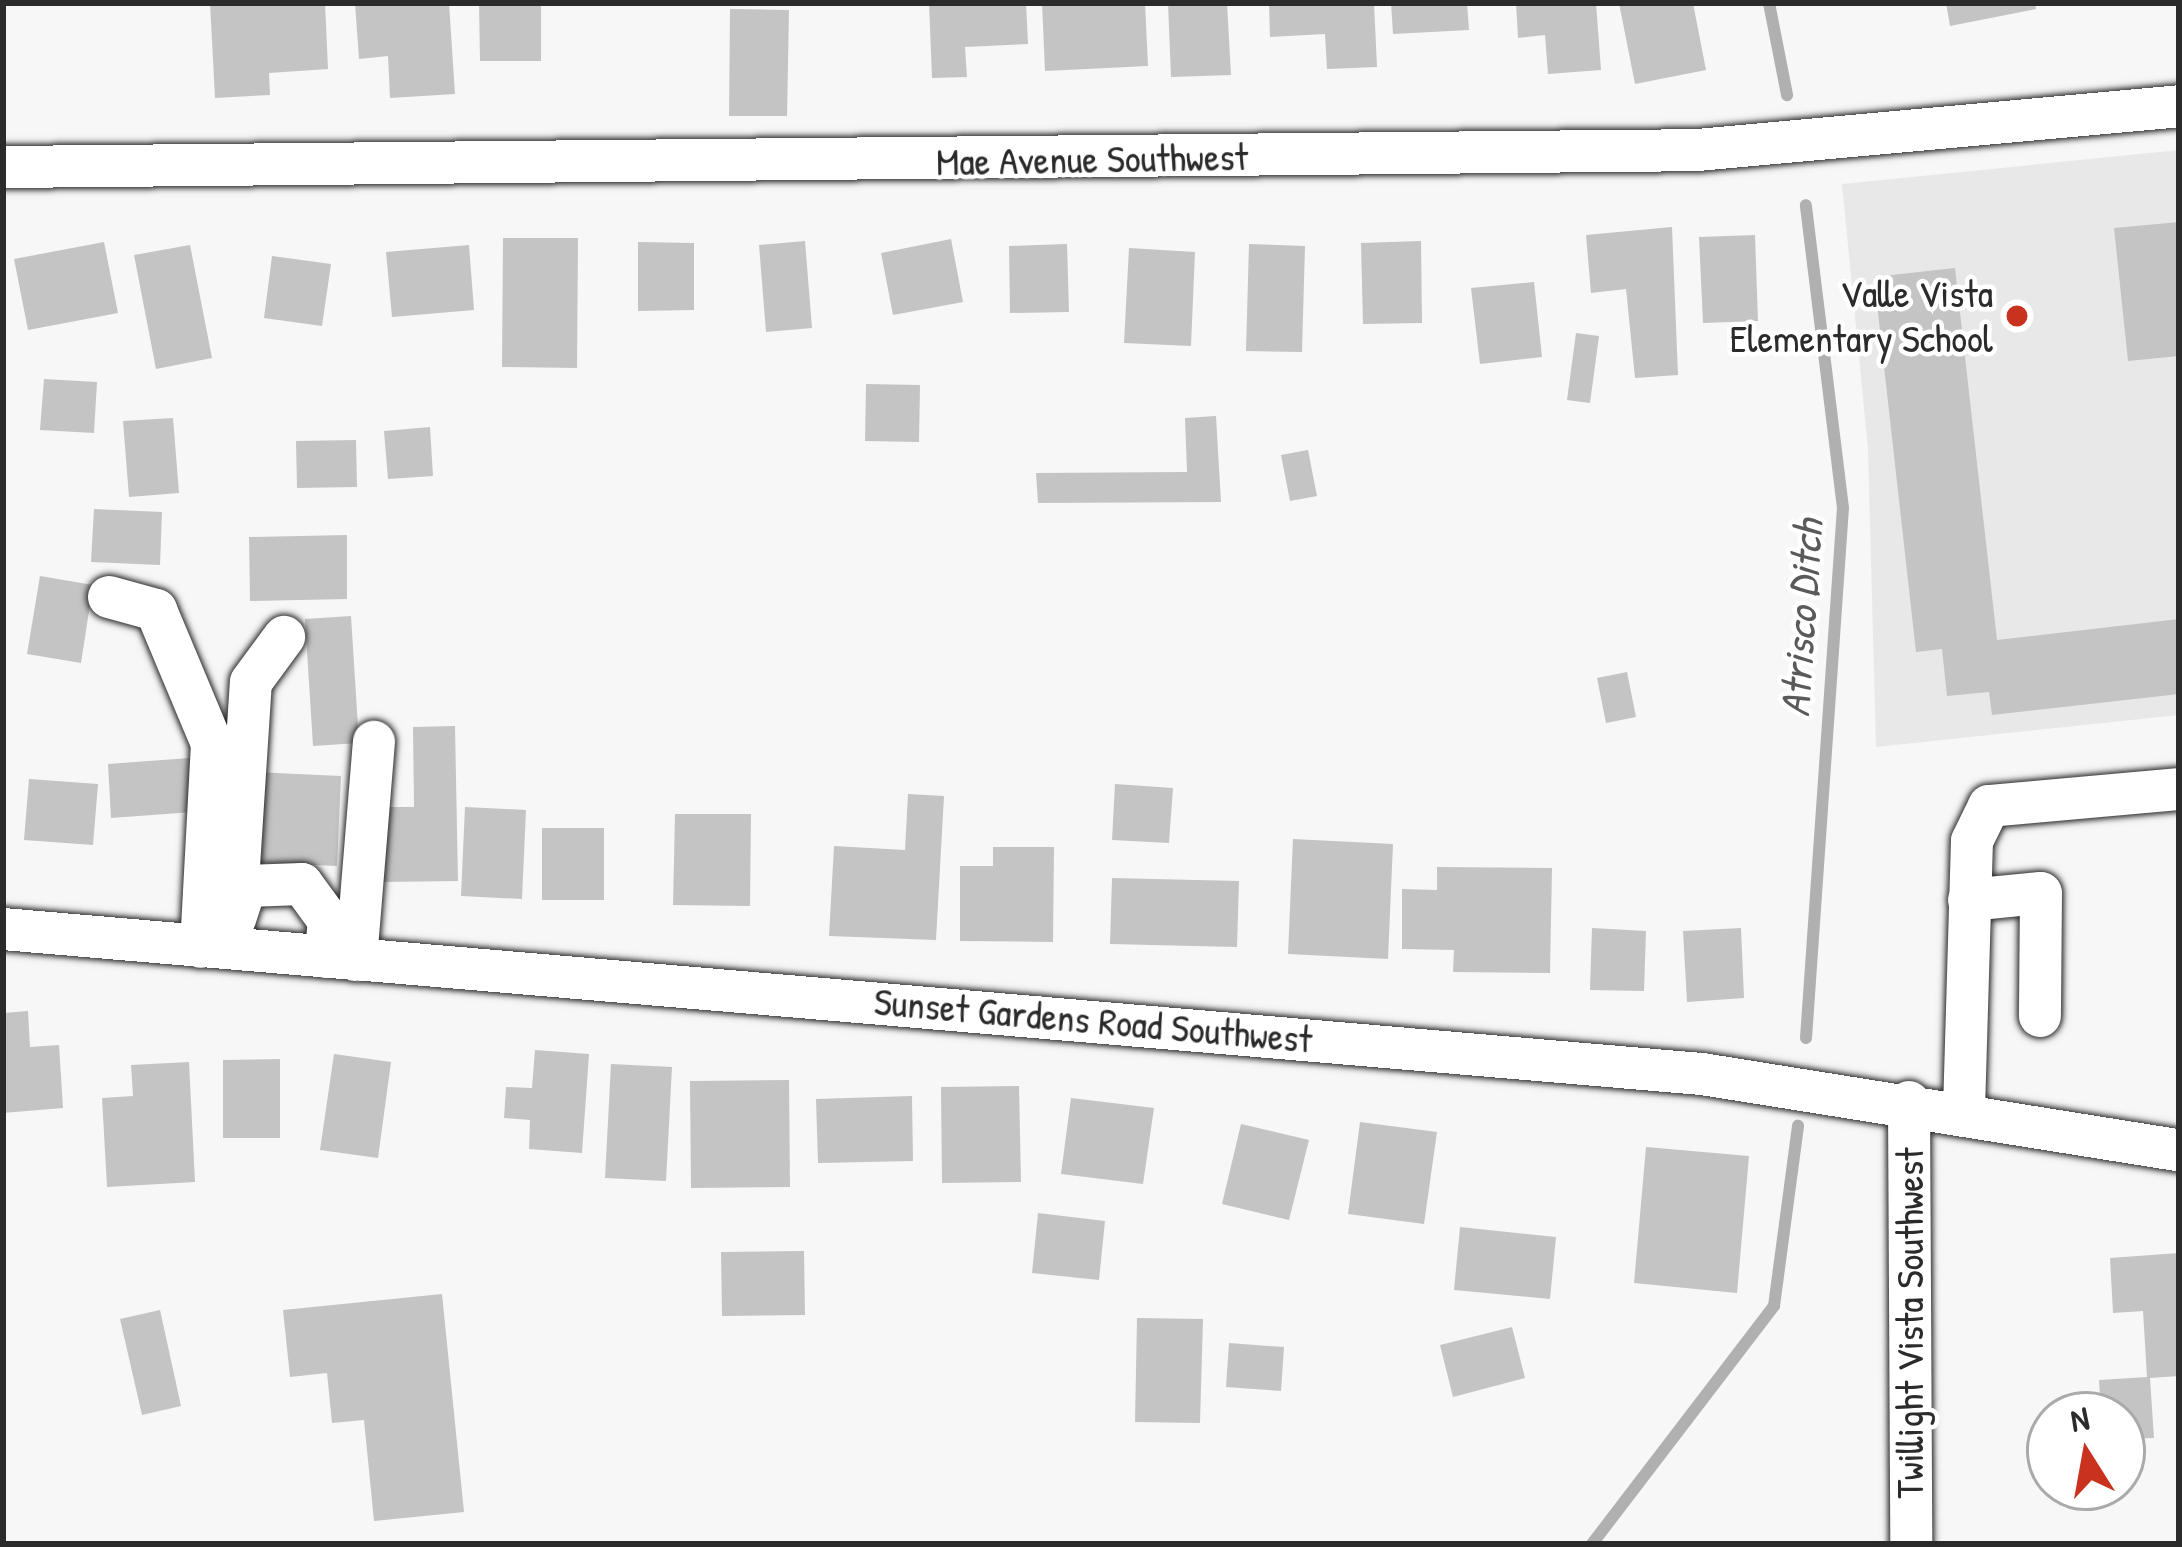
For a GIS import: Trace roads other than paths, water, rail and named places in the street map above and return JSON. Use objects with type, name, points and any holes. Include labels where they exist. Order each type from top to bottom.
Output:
[{"type":"street","name":"Mae Avenue Southwest","points":[[3,167],[1698,150],[2179,106]]},
{"type":"street","points":[[109,597],[156,610],[212,744],[216,948]]},
{"type":"street","points":[[216,948],[237,898],[251,682],[284,637]]},
{"type":"street","points":[[341,958],[374,742]]},
{"type":"street","points":[[1964,1110],[1972,841],[1989,806],[2179,789]]},
{"type":"street","points":[[237,898],[261,882],[302,884],[329,920],[341,958]]},
{"type":"street","points":[[1969,900],[2041,893],[2040,1016]]},
{"type":"street","name":"Sunset Gardens Road Southwest","points":[[3,929],[1702,1074],[1964,1110],[2179,1150]]},
{"type":"street","name":"Twillight Vista Southwest","points":[[1897,1101],[1911,1544]]},
{"type":"waterway","name":"Atrisco Ditch","points":[[1769,3],[1787,95]]},
{"type":"waterway","name":"Atrisco Ditch","points":[[1806,205],[1843,508],[1806,1038]]},
{"type":"waterway","name":"Atrisco Ditch","points":[[1592,1544],[1774,1306],[1798,1126]]},
{"type":"place","name":"Valle Vista Elementary School","points":[[2017,316]]}]
